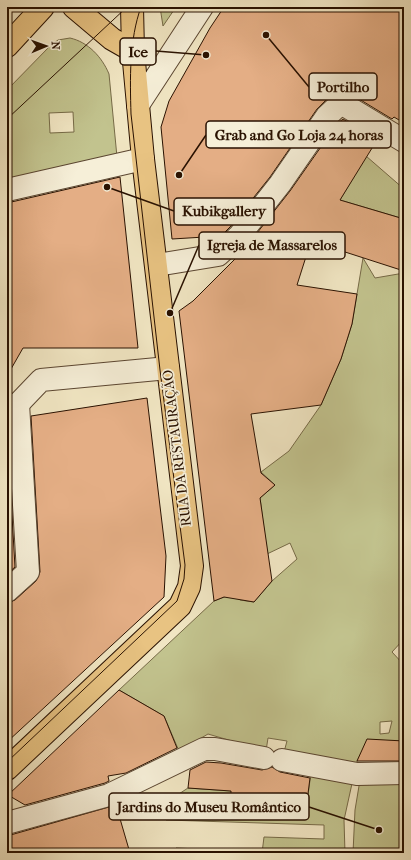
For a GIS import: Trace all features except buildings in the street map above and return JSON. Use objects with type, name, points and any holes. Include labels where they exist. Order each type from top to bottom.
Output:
[{"type":"main road","points":[[7,46],[43,7]]},
{"type":"main road","points":[[74,7],[112,39],[133,52]]},
{"type":"main road","points":[[116,7],[132,29]]},
{"type":"main road","name":"RUA DA RESTAURAÇÃO","points":[[7,769],[180,606],[189,587],[192,566],[157,265],[143,159],[133,52],[132,7]]},
{"type":"street","points":[[138,105],[202,7]]},
{"type":"street","points":[[157,265],[218,255],[238,236],[280,184],[327,116],[347,95],[404,142]]},
{"type":"street","points":[[7,190],[143,159]]},
{"type":"street","points":[[7,591],[28,572],[12,401],[42,380],[168,368]]},
{"type":"street","points":[[7,823],[109,795],[204,749],[215,749],[357,774],[404,773]]},
{"type":"green space","points":[[160,7],[176,7],[163,26]]},
{"type":"green space","points":[[70,38],[83,43],[94,51],[106,68],[109,74],[117,157],[7,181],[7,90],[49,47],[58,40]],"holes":[[[73,112],[74,132],[50,133],[49,113]]]},
{"type":"green space","points":[[366,156],[404,189],[404,219],[340,200]]},
{"type":"green space","points":[[363,258],[375,278],[404,273],[404,639],[392,652],[404,665],[404,741],[368,740],[354,767],[284,752],[287,741],[268,738],[266,751],[208,734],[179,751],[164,716],[119,690],[214,601],[237,592],[240,600],[254,602],[272,581],[297,559],[290,543],[267,554],[260,498],[275,485],[261,472],[289,451],[321,405],[341,359],[352,324]],"holes":[[[392,721],[389,733],[380,734],[380,722]]]},
{"type":"green space","points":[[311,773],[353,779],[344,820],[345,853],[262,853],[264,837],[324,839],[324,825],[166,820],[165,803],[188,788],[231,791],[231,804],[306,809]]},
{"type":"green space","points":[[404,779],[404,853],[353,853],[355,810],[360,780]]},
{"type":"green space","points":[[176,848],[245,851],[244,853],[178,853]]},
{"type":"tram line","points":[[7,119],[127,7]]},
{"type":"tram line","points":[[7,762],[177,601],[184,579],[185,565],[160,370],[131,114],[132,46],[141,7]]},
{"type":"place","name":"Portilho","points":[[266,35]]},
{"type":"place","name":"Ice","points":[[206,55]]},
{"type":"place","name":"Grab and Go Loja 24 horas","points":[[179,175]]},
{"type":"place","name":"Kubikgallery","points":[[107,187]]},
{"type":"place","name":"Igreja de Massarelos","points":[[170,313]]},
{"type":"place","name":"Jardins do Museu Romântico","points":[[379,830]]}]
